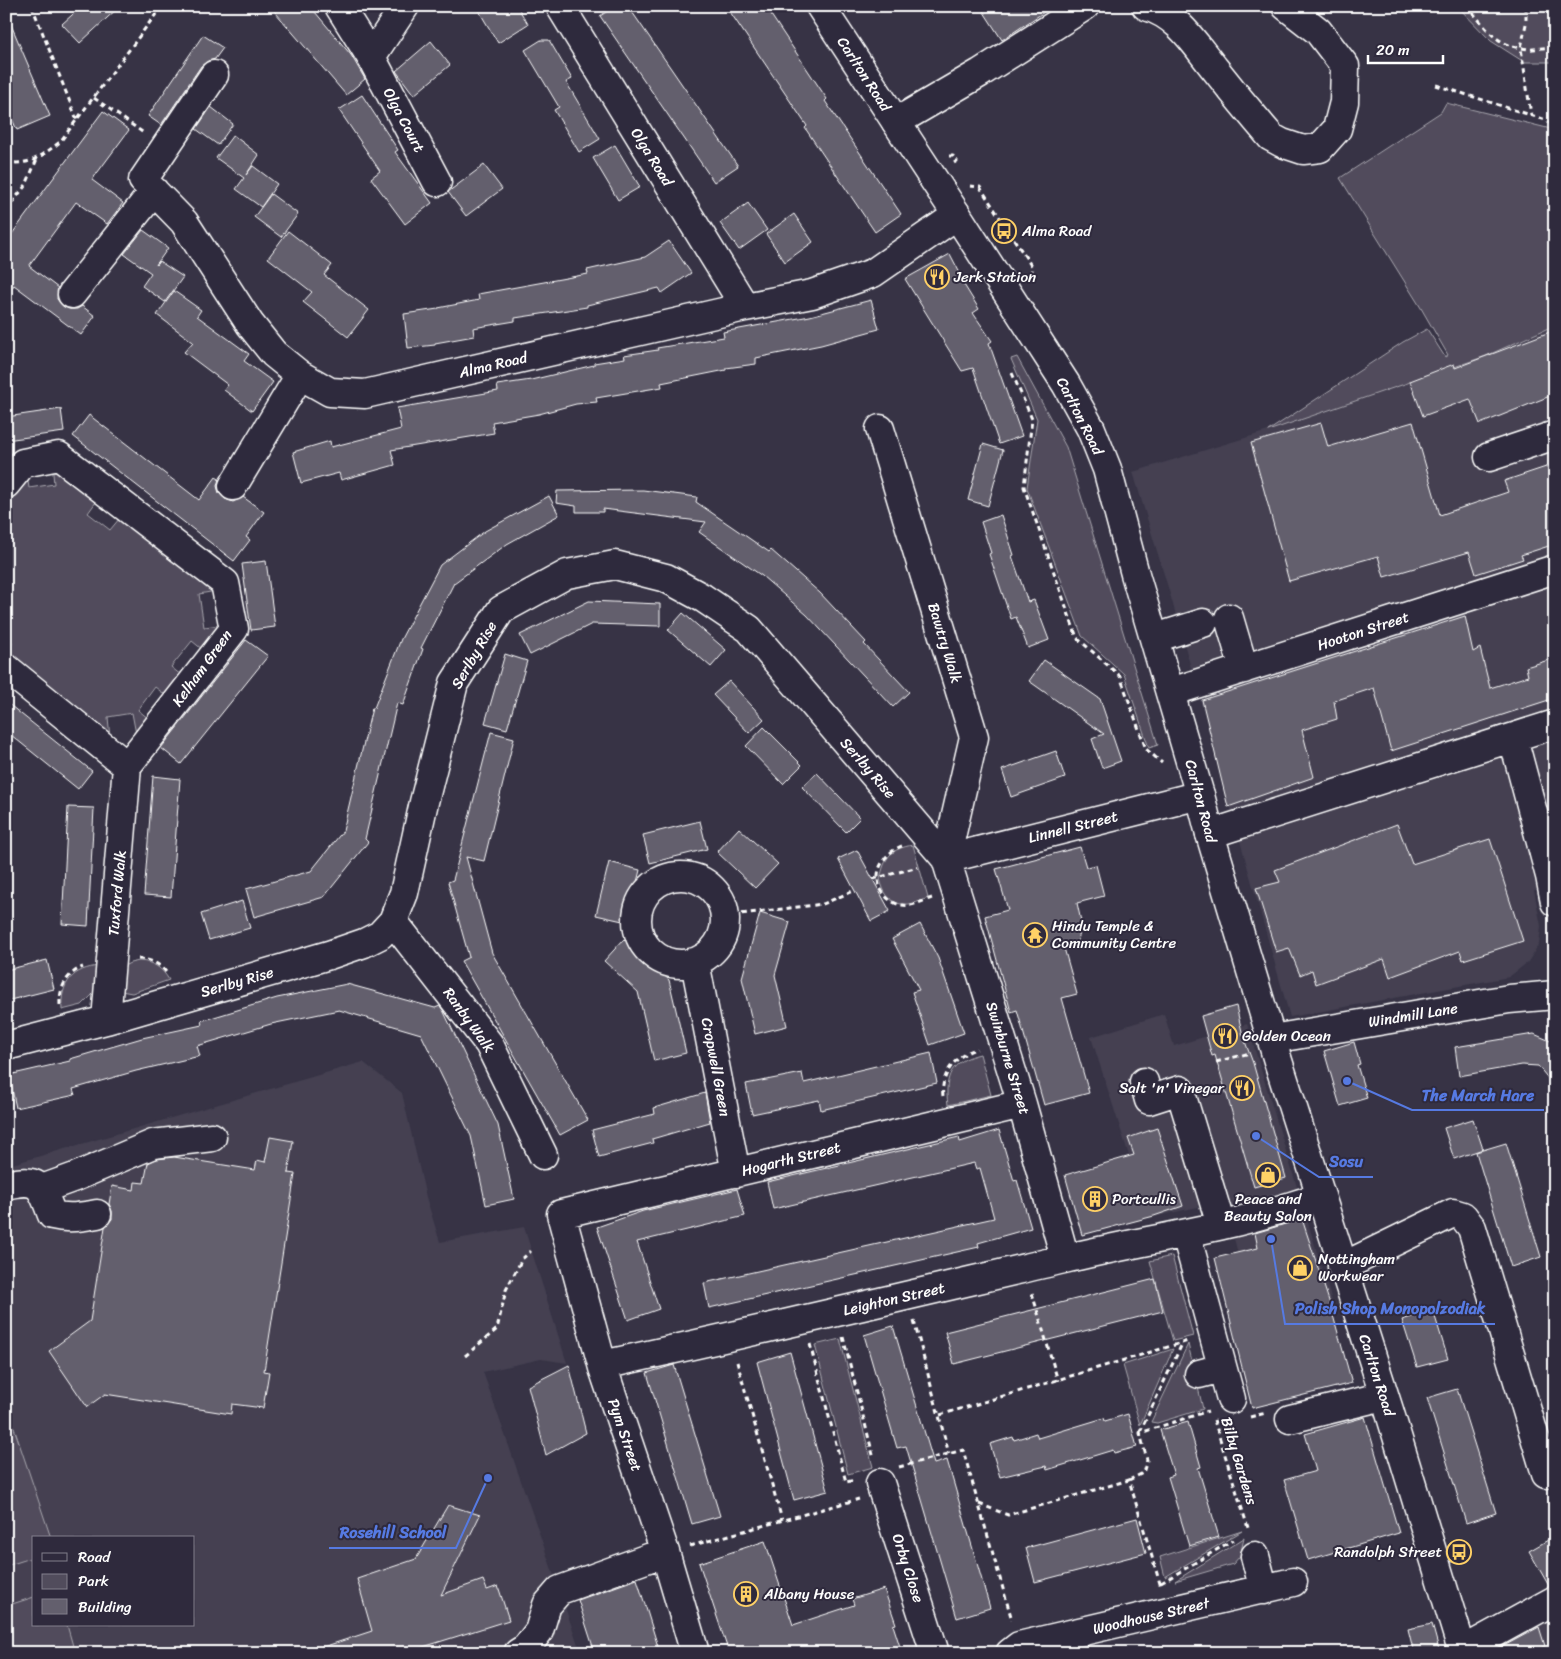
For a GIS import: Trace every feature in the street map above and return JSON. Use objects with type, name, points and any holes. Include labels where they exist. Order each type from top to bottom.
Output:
[{"type":"street","name":"Olga Court","points":[[338,6],[371,57],[437,182]]},
{"type":"street","points":[[371,57],[406,6]]},
{"type":"street","name":"Olga Road","points":[[560,6],[745,307]]},
{"type":"street","name":"Carlton Road","points":[[820,6],[1066,384],[1091,429],[1107,469],[1210,834],[1342,1267],[1463,1652]]},
{"type":"street","points":[[896,122],[980,73],[1086,6]]},
{"type":"street","points":[[1146,6],[1172,18],[1186,31],[1271,137],[1303,150],[1320,148],[1337,129],[1344,102],[1345,66],[1318,31],[1286,6]]},
{"type":"street","name":"Alma Road","points":[[214,75],[143,180],[184,222],[250,324],[274,354],[300,375],[330,392],[365,394],[745,307],[812,294],[873,272],[957,215]]},
{"type":"street","points":[[72,294],[154,191]]},
{"type":"street","points":[[233,486],[300,375]]},
{"type":"street","name":"Bawtry Walk","points":[[880,430],[974,737],[946,859]]},
{"type":"street","points":[[1489,457],[1555,435]]},
{"type":"street","name":"Kelham Green","points":[[6,484],[23,463],[59,456],[225,583],[234,629],[127,766]]},
{"type":"street","name":"Serlby Rise","points":[[6,1046],[176,1000],[364,943],[380,935],[393,921],[404,893],[424,802],[454,683],[501,610],[567,574],[614,565],[666,578],[703,598],[749,629],[946,859]]},
{"type":"street","name":"Hooton Street","points":[[1171,692],[1555,569]]},
{"type":"street","points":[[1155,638],[1216,620],[1244,668]]},
{"type":"street","points":[[6,668],[127,766]]},
{"type":"street","points":[[1210,834],[1555,724]]},
{"type":"street","points":[[1513,738],[1550,876],[1555,902]]},
{"type":"street","name":"Tuxford Walk","points":[[106,1020],[127,766]]},
{"type":"street","name":"Linnell Street","points":[[946,859],[1200,795]]},
{"type":"street","name":"Swinburne Street","points":[[946,859],[1022,1104],[1065,1258]]},
{"type":"street","points":[[686,876],[705,883],[719,896],[724,916],[722,936],[711,952],[695,962],[675,964],[657,958],[643,944],[637,925],[639,905],[650,889],[667,878],[686,876]]},
{"type":"street","name":"Ranby Walk","points":[[393,921],[489,1044],[543,1155]]},
{"type":"street","name":"Cropwell Green","points":[[695,962],[736,1173]]},
{"type":"street","name":"Windmill Lane","points":[[1273,1043],[1509,999],[1555,995]]},
{"type":"street","points":[[1144,1082],[1149,1100],[1180,1090],[1221,1225]]},
{"type":"street","name":"Hogarth Street","points":[[561,1214],[1022,1104]]},
{"type":"street","points":[[42,1189],[153,1144],[212,1137]]},
{"type":"street","points":[[6,1185],[32,1182],[42,1189],[52,1215],[64,1218],[79,1218],[97,1214]]},
{"type":"street","name":"Leighton Street","points":[[602,1368],[612,1363],[1065,1258],[1140,1241],[1186,1234],[1321,1197]]},
{"type":"street","points":[[1342,1267],[1453,1213],[1463,1216],[1472,1228],[1546,1474]]},
{"type":"street","name":"Pym Street","points":[[561,1214],[602,1368],[665,1552],[695,1653]]},
{"type":"street","points":[[1186,1234],[1210,1371],[1225,1415]]},
{"type":"street","points":[[1290,1420],[1384,1396]]},
{"type":"street","name":"Orby Close","points":[[874,1485],[935,1653]]},
{"type":"street","points":[[1248,1546],[1264,1590]]},
{"type":"street","points":[[518,1653],[526,1648],[539,1631],[547,1605],[560,1590],[665,1552]]},
{"type":"street","name":"Woodhouse Street","points":[[1015,1650],[1293,1582]]},
{"type":"street","points":[[1463,1652],[1555,1600]]},
{"type":"path","points":[[32,6],[77,120]]},
{"type":"path","points":[[6,162],[20,164],[38,158],[60,142],[162,6]]},
{"type":"path","points":[[1466,6],[1493,37],[1509,46],[1530,49],[1555,48]]},
{"type":"path","points":[[1526,6],[1526,24],[1521,48],[1532,115]]},
{"type":"path","points":[[1436,85],[1546,120],[1555,128]]},
{"type":"path","points":[[94,98],[139,129]]},
{"type":"path","points":[[6,210],[26,185],[38,158]]},
{"type":"path","points":[[966,186],[980,187],[1032,267],[1031,280]]},
{"type":"path","points":[[1012,373],[1032,419],[1024,487],[1077,638],[1120,676],[1146,749],[1162,763]]},
{"type":"path","points":[[903,845],[892,849],[886,855],[878,878],[885,896],[892,902],[909,906],[956,890]]},
{"type":"path","points":[[873,879],[946,859]]},
{"type":"path","points":[[724,916],[822,904],[854,890]]},
{"type":"path","points":[[64,1031],[59,997],[62,986],[68,977],[77,970],[87,966],[122,965],[140,959],[149,960],[158,964],[170,978],[176,1000]]},
{"type":"path","points":[[949,1122],[943,1091],[945,1078],[951,1066],[961,1056],[973,1050],[1003,1043]]},
{"type":"path","points":[[1216,1062],[1273,1043]]},
{"type":"path","points":[[465,1356],[497,1330],[506,1290],[522,1258],[531,1251]]},
{"type":"path","points":[[1024,1268],[1058,1381]]},
{"type":"path","points":[[906,1296],[949,1454]]},
{"type":"path","points":[[836,1312],[874,1485]]},
{"type":"path","points":[[804,1320],[846,1482],[874,1485]]},
{"type":"path","points":[[940,1416],[1190,1341]]},
{"type":"path","points":[[978,1503],[1008,1515],[1129,1480],[1144,1473],[1147,1460],[1140,1433],[1182,1344]]},
{"type":"path","points":[[736,1357],[782,1520]]},
{"type":"path","points":[[1216,1427],[1225,1415],[1287,1407],[1290,1420]]},
{"type":"path","name":"Bilby Gardens","points":[[1140,1433],[1225,1415]]},
{"type":"path","name":"Bilby Gardens","points":[[1225,1415],[1216,1427],[1248,1546]]},
{"type":"path","points":[[665,1552],[782,1520],[963,1450],[1015,1650]]},
{"type":"path","points":[[1129,1480],[1161,1583],[1160,1592]]},
{"type":"path","points":[[1161,1583],[1248,1546]]},
{"type":"shaded area","points":[[1555,325],[1555,886],[1534,890],[1541,926],[1539,944],[1528,962],[1509,977],[1290,1017],[1170,594],[1133,472],[1268,431],[1486,356]]},
{"type":"shaded area","points":[[1164,1014],[1174,1046],[1247,1024],[1332,1301],[1255,1324],[1235,1242],[1220,1202],[1149,1218],[1091,1037]]},
{"type":"shaded area","points":[[363,1062],[402,1093],[426,1197],[440,1242],[524,1227],[567,1363],[541,1359],[483,1372],[581,1653],[6,1653],[6,1166]]},
{"type":"shaded area","points":[[1555,1615],[1555,1653],[1490,1653],[1488,1647]]},
{"type":"green space","points":[[1457,6],[1555,6],[1555,62],[1524,62],[1491,41]]},
{"type":"green space","points":[[1446,103],[1555,130],[1555,325],[1486,356],[1268,431],[1403,342],[1427,329],[1445,357],[1448,355],[1340,178],[1441,112]]},
{"type":"green space","points":[[1017,357],[1066,447],[1158,745],[1149,748],[1124,674],[1082,636],[1027,488],[1037,419],[1011,359]]},
{"type":"green space","points":[[52,463],[101,495],[88,513],[110,530],[124,513],[222,590],[199,594],[204,627],[228,624],[208,654],[192,641],[171,667],[187,680],[172,700],[155,687],[138,710],[154,723],[136,734],[132,713],[108,717],[110,738],[6,665],[6,653],[13,643],[6,637],[6,493],[26,468],[29,488],[54,484]]},
{"type":"green space","points":[[913,845],[928,898],[911,904],[897,903],[887,895],[883,888],[880,879],[882,871],[890,855],[899,849]]},
{"type":"green space","points":[[139,961],[157,966],[169,980],[132,993],[121,991],[122,967]]},
{"type":"green space","points":[[100,966],[96,991],[82,1005],[62,1010],[63,992],[70,979],[82,970]]},
{"type":"green space","points":[[980,1054],[991,1095],[948,1105],[947,1086],[952,1071],[962,1061]]},
{"type":"green space","points":[[1172,1256],[1193,1336],[1173,1341],[1150,1261]]},
{"type":"green space","points":[[840,1339],[873,1467],[848,1474],[815,1345]]},
{"type":"green space","points":[[1188,1344],[1203,1409],[1157,1423],[1151,1422]]},
{"type":"green space","points":[[1173,1349],[1140,1425],[1123,1365]]},
{"type":"green space","points":[[6,1404],[50,1536],[32,1536],[32,1558],[6,1566]]},
{"type":"green space","points":[[1242,1531],[1165,1577],[1160,1557]]},
{"type":"green space","points":[[1244,1538],[1240,1556],[1233,1564],[1175,1581]]},
{"type":"green space","points":[[32,1598],[32,1626],[67,1626],[75,1653],[6,1653],[6,1606]]},
{"type":"building","points":[[82,6],[120,6],[80,43],[62,24]]},
{"type":"building","points":[[270,6],[310,6],[351,55],[365,79],[346,95]]},
{"type":"building","points":[[476,6],[517,6],[528,24],[498,43]]},
{"type":"building","points":[[615,6],[628,6],[738,166],[714,182],[600,16]]},
{"type":"building","points":[[726,6],[765,6],[827,99],[825,101],[901,214],[875,232],[805,128],[807,126]]},
{"type":"building","points":[[980,6],[1053,6],[1002,40]]},
{"type":"building","points":[[6,13],[50,116],[17,130],[6,106]]},
{"type":"building","points":[[203,35],[223,48],[215,59],[201,66],[161,125],[148,116]]},
{"type":"building","points":[[541,40],[549,40],[572,79],[566,82],[600,139],[579,152],[554,110],[559,107],[525,50]]},
{"type":"building","points":[[431,41],[450,65],[414,95],[396,71]]},
{"type":"building","points":[[362,95],[398,150],[395,152],[432,203],[405,224],[371,178],[380,171],[339,110]]},
{"type":"building","points":[[211,107],[233,124],[218,145],[196,129]]},
{"type":"building","points":[[103,111],[129,130],[92,180],[123,203],[107,224],[76,202],[29,266],[58,288],[57,299],[63,306],[77,309],[82,306],[95,316],[81,335],[14,285],[6,296],[6,242]]},
{"type":"building","points":[[233,135],[259,155],[246,175],[253,166],[277,184],[261,207],[236,189],[244,178],[216,158]]},
{"type":"building","points":[[615,145],[640,187],[618,200],[593,158]]},
{"type":"building","points":[[484,165],[502,189],[466,216],[448,192]]},
{"type":"building","points":[[271,194],[298,214],[281,237],[254,217]]},
{"type":"building","points":[[748,203],[767,230],[739,250],[720,223]]},
{"type":"building","points":[[794,214],[813,242],[785,262],[766,234]]},
{"type":"building","points":[[143,230],[168,248],[156,265],[159,261],[183,277],[165,302],[142,286],[151,273],[124,254]]},
{"type":"building","points":[[288,231],[332,265],[324,275],[369,310],[348,337],[303,302],[312,292],[268,258]]},
{"type":"building","points":[[669,241],[691,273],[662,293],[659,288],[587,305],[587,307],[515,318],[515,321],[473,328],[474,336],[435,343],[435,345],[408,348],[404,314],[479,300],[478,294],[588,274],[587,270],[645,257]]},
{"type":"building","points":[[950,254],[963,279],[961,280],[979,309],[973,313],[992,341],[989,343],[1022,436],[999,444],[973,368],[962,371],[905,279]]},
{"type":"building","points":[[174,291],[201,310],[197,316],[249,354],[244,361],[273,382],[252,411],[224,390],[228,385],[184,352],[193,342],[157,315]]},
{"type":"building","points":[[871,300],[879,329],[821,345],[756,358],[756,364],[726,368],[726,370],[661,383],[662,387],[596,398],[597,402],[576,404],[539,414],[492,422],[494,433],[391,450],[395,465],[341,480],[339,473],[301,483],[293,452],[330,441],[331,447],[401,429],[397,408],[498,391],[497,385],[531,380],[594,365],[594,363],[625,358],[624,355],[658,350],[657,348],[724,337],[723,332],[810,316]]},
{"type":"building","points":[[1555,330],[1555,394],[1480,424],[1470,399],[1423,416],[1410,381],[1454,364],[1455,368]]},
{"type":"building","points":[[61,409],[64,432],[6,440],[6,417]]},
{"type":"building","points":[[89,415],[199,500],[216,477],[219,479],[217,486],[219,493],[225,499],[233,502],[243,497],[264,512],[246,537],[250,540],[234,561],[73,436]]},
{"type":"building","points":[[1413,422],[1440,515],[1508,492],[1504,481],[1555,464],[1555,544],[1521,555],[1523,559],[1476,574],[1469,552],[1384,577],[1378,556],[1289,581],[1251,443],[1321,423],[1328,447]]},
{"type":"building","points":[[983,444],[1003,450],[988,506],[968,500]]},
{"type":"building","points":[[643,490],[697,497],[696,502],[769,552],[771,550],[820,593],[909,692],[893,707],[807,615],[762,576],[699,532],[706,522],[603,509],[603,512],[576,512],[576,506],[556,503],[557,491]]},
{"type":"building","points":[[549,496],[559,515],[507,544],[454,583],[421,648],[423,649],[403,705],[397,703],[365,839],[368,842],[324,897],[254,917],[246,889],[311,871],[343,831],[372,708],[374,708],[401,639],[440,565],[485,531]]},
{"type":"building","points":[[1001,515],[1014,555],[1012,556],[1028,602],[1034,600],[1049,640],[1028,648],[1016,617],[1011,619],[989,554],[991,553],[981,522]]},
{"type":"building","points":[[266,561],[275,627],[251,630],[242,564]]},
{"type":"building","points":[[589,601],[660,604],[660,626],[592,624],[530,655],[520,635]]},
{"type":"building","points":[[683,613],[726,650],[711,667],[668,630]]},
{"type":"building","points":[[1465,616],[1473,652],[1480,648],[1490,688],[1528,676],[1526,667],[1555,658],[1555,698],[1391,751],[1374,688],[1334,701],[1337,719],[1302,730],[1314,777],[1228,807],[1202,700]]},
{"type":"building","points":[[246,640],[268,656],[181,764],[161,748]]},
{"type":"building","points":[[505,654],[527,661],[507,729],[485,723]]},
{"type":"building","points":[[1044,660],[1100,699],[1121,761],[1102,768],[1092,739],[1104,734],[1029,681]]},
{"type":"building","points":[[729,681],[764,719],[749,733],[713,695]]},
{"type":"building","points":[[6,702],[92,771],[78,789],[6,731]]},
{"type":"building","points":[[764,727],[802,765],[783,784],[746,746]]},
{"type":"building","points":[[491,732],[514,738],[484,861],[466,857],[492,953],[588,1120],[560,1135],[461,961],[469,957],[448,882],[453,880]]},
{"type":"building","points":[[1056,751],[1065,778],[1011,797],[1002,770]]},
{"type":"building","points":[[817,773],[860,818],[846,832],[802,787]]},
{"type":"building","points":[[153,776],[180,779],[171,897],[144,895]]},
{"type":"building","points":[[68,807],[94,808],[88,926],[62,924]]},
{"type":"building","points":[[700,821],[707,849],[650,863],[643,835]]},
{"type":"building","points":[[1397,824],[1412,864],[1490,839],[1523,941],[1463,960],[1460,951],[1390,977],[1384,959],[1316,984],[1312,970],[1300,975],[1289,948],[1276,952],[1256,888],[1280,882],[1275,870]]},
{"type":"building","points":[[739,828],[778,864],[755,888],[717,852]]},
{"type":"building","name":"Hindu Temple & Community Centre","points":[[1080,847],[1086,867],[1096,865],[1104,896],[1077,903],[1082,926],[1077,943],[1064,948],[1077,994],[1062,998],[1089,1093],[1044,1105],[1017,1010],[1011,1012],[985,916],[1008,910],[996,869]]},
{"type":"building","points":[[857,850],[890,911],[871,921],[838,859]]},
{"type":"building","points":[[609,862],[640,870],[627,922],[596,915]]},
{"type":"building","points":[[242,901],[250,928],[209,940],[201,914]]},
{"type":"building","points":[[760,913],[790,922],[775,975],[787,1026],[755,1034],[742,978]]},
{"type":"building","points":[[920,924],[938,958],[964,1033],[930,1045],[912,992],[919,990],[892,939]]},
{"type":"building","points":[[624,939],[669,980],[686,1053],[654,1061],[638,992],[604,961]]},
{"type":"building","points":[[47,960],[54,989],[6,1001],[6,970]]},
{"type":"building","points":[[347,984],[435,1008],[440,1006],[498,1125],[514,1199],[486,1205],[471,1136],[421,1034],[339,1010],[271,1024],[197,1046],[200,1056],[136,1071],[73,1089],[75,1095],[16,1108],[9,1075],[70,1061],[70,1059],[142,1038],[202,1025],[201,1021],[277,998]]},
{"type":"building","points":[[1236,1006],[1243,1036],[1253,1063],[1286,1178],[1254,1187],[1215,1055],[1212,1056],[1201,1016]]},
{"type":"building","points":[[1534,1034],[1555,1043],[1555,1087],[1538,1066],[1522,1065],[1459,1076],[1455,1047]]},
{"type":"building","points":[[1354,1042],[1360,1064],[1357,1065],[1367,1098],[1340,1106],[1324,1051]]},
{"type":"building","points":[[931,1053],[937,1083],[821,1110],[819,1100],[752,1114],[746,1084],[802,1073],[804,1083]]},
{"type":"building","points":[[705,1093],[710,1122],[652,1139],[653,1143],[599,1157],[592,1130],[655,1114],[654,1108]]},
{"type":"building","points":[[1473,1119],[1483,1149],[1454,1159],[1444,1128]]},
{"type":"building","points":[[1157,1128],[1183,1206],[1154,1216],[1082,1235],[1065,1175],[1134,1155],[1128,1138]]},
{"type":"building","points":[[999,1130],[1014,1181],[1017,1180],[1031,1228],[978,1243],[979,1247],[709,1308],[704,1283],[994,1218],[980,1168],[976,1169],[974,1163],[773,1209],[767,1182],[959,1137],[960,1142]]},
{"type":"building","points":[[270,1137],[293,1141],[288,1173],[295,1174],[264,1371],[269,1372],[263,1408],[232,1404],[231,1414],[105,1394],[87,1407],[49,1351],[90,1321],[105,1227],[112,1219],[112,1211],[109,1204],[112,1186],[134,1190],[135,1182],[144,1183],[148,1163],[157,1159],[174,1157],[255,1170],[257,1160],[265,1162]]},
{"type":"building","points":[[1506,1143],[1541,1257],[1511,1267],[1476,1152]]},
{"type":"building","points":[[737,1189],[745,1216],[637,1242],[659,1309],[628,1320],[597,1227],[643,1211]]},
{"type":"building","points":[[1302,1219],[1329,1301],[1352,1383],[1252,1408],[1215,1258],[1258,1248],[1255,1233]]},
{"type":"building","points":[[1155,1279],[1163,1311],[954,1364],[945,1332]]},
{"type":"building","points":[[1433,1310],[1448,1359],[1417,1367],[1402,1320]]},
{"type":"building","points":[[893,1326],[934,1464],[947,1460],[990,1608],[957,1618],[906,1446],[897,1448],[864,1335]]},
{"type":"building","points":[[790,1352],[828,1491],[794,1500],[757,1362]]},
{"type":"building","points":[[569,1365],[586,1433],[546,1455],[528,1386]]},
{"type":"building","points":[[674,1365],[720,1516],[692,1524],[647,1373]]},
{"type":"building","points":[[1457,1389],[1496,1513],[1466,1523],[1427,1398]]},
{"type":"building","points":[[1128,1414],[1137,1447],[1114,1453],[1113,1450],[1047,1470],[1046,1466],[1000,1477],[990,1444],[1013,1437],[1014,1440],[1036,1433],[1038,1438],[1104,1418],[1105,1421]]},
{"type":"building","points":[[1365,1417],[1399,1533],[1308,1560],[1284,1480],[1316,1471],[1305,1434]]},
{"type":"building","points":[[1188,1422],[1201,1467],[1198,1468],[1219,1537],[1189,1546],[1168,1477],[1174,1475],[1160,1430]]},
{"type":"building","points":[[448,1505],[480,1515],[441,1595],[483,1580],[487,1590],[498,1586],[509,1620],[404,1653],[318,1653],[317,1649],[372,1631],[357,1579],[416,1559]]},
{"type":"building","points":[[1137,1518],[1146,1553],[1035,1582],[1026,1548]]},
{"type":"building","points":[[1555,1536],[1555,1584],[1549,1586],[1529,1551]]},
{"type":"building","name":"Albany House","points":[[765,1541],[793,1625],[854,1605],[852,1599],[884,1589],[896,1624],[893,1625],[902,1653],[729,1653],[699,1563]]},
{"type":"building","points":[[637,1579],[660,1653],[595,1653],[578,1600]]},
{"type":"building","points":[[1432,1624],[1440,1653],[1414,1653],[1408,1629]]},
{"type":"building","points":[[1539,1627],[1545,1646],[1542,1647],[1544,1653],[1491,1653]]},
{"type":"place","name":"Alma Road","points":[[1004,231]]},
{"type":"place","name":"Jerk Station","points":[[937,277]]},
{"type":"place","name":"Hindu Temple & Community Centre","points":[[1035,935]]},
{"type":"place","name":"Golden Ocean","points":[[1225,1036]]},
{"type":"place","name":"The March Hare","points":[[1347,1081]]},
{"type":"place","name":"Salt 'n' Vinegar","points":[[1242,1088]]},
{"type":"place","name":"Sosu","points":[[1256,1136]]},
{"type":"place","name":"Peace and Beauty Salon","points":[[1268,1175]]},
{"type":"place","name":"Portcullis","points":[[1095,1199]]},
{"type":"place","name":"Polish Shop Monopolzodiak","points":[[1271,1239]]},
{"type":"place","name":"Nottingham Workwear","points":[[1300,1268]]},
{"type":"place","name":"Rosehill School","points":[[488,1478]]},
{"type":"place","name":"Randolph Street","points":[[1459,1552]]},
{"type":"place","name":"Albany House","points":[[746,1594]]}]
